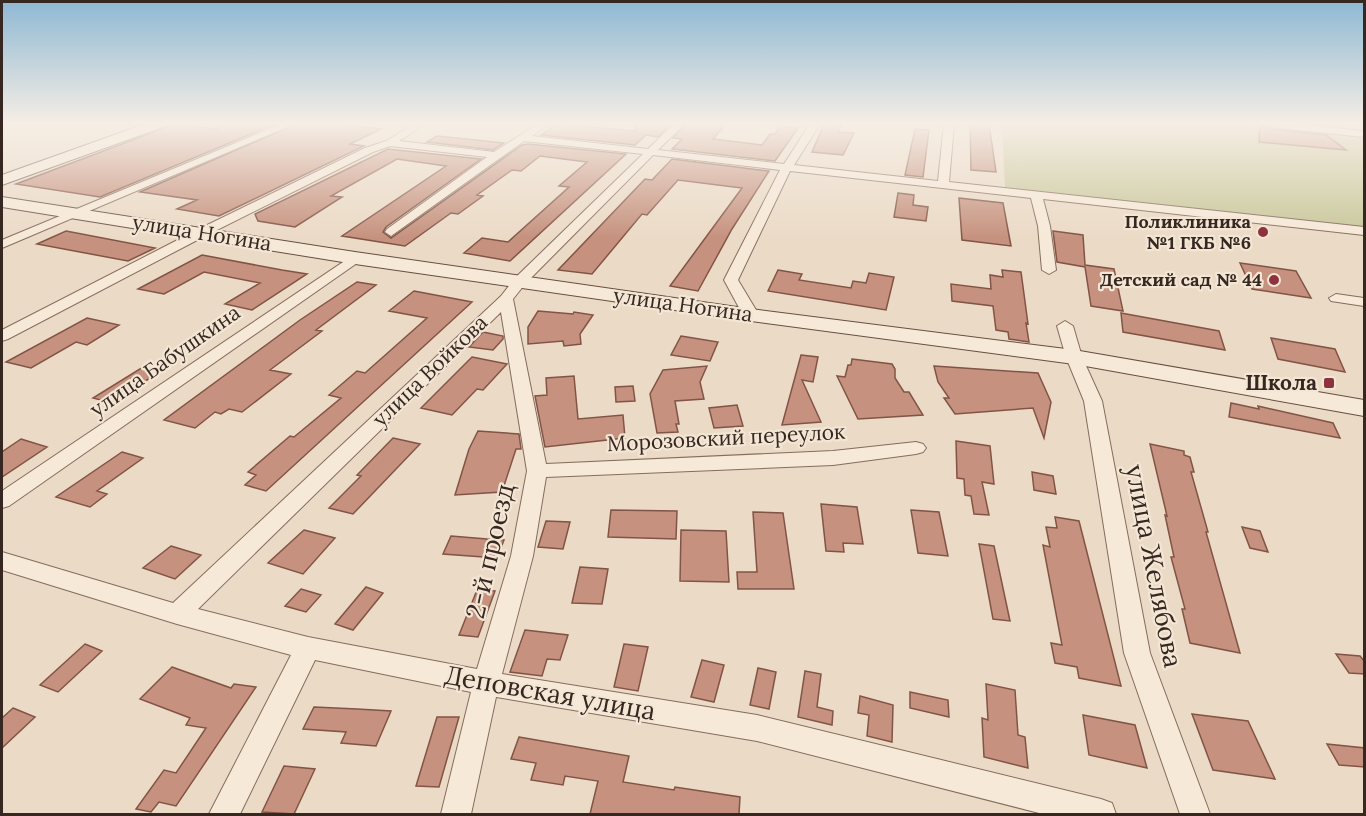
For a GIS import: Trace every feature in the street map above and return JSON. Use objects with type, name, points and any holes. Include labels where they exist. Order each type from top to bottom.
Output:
[{"type":"street","points":[[2,180],[52,162]]},
{"type":"street","points":[[2,244],[197,162]]},
{"type":"street","points":[[2,336],[345,162]]},
{"type":"street","points":[[391,232],[486,162]]},
{"type":"street","name":"улица Войкова","points":[[177,614],[513,290],[639,162]]},
{"type":"street","points":[[742,162],[1365,231]]},
{"type":"street","points":[[751,315],[731,280],[790,162]]},
{"type":"street","points":[[943,184],[945,162]]},
{"type":"street","points":[[1036,195],[1044,226],[1049,270]]},
{"type":"street","name":"улица Ногина","points":[[2,202],[355,258],[513,290],[751,315],[1074,357],[1365,408]]},
{"type":"street","name":"улица Бабушкина","points":[[2,501],[355,258]]},
{"type":"street","name":"2-й проезд","points":[[456,814],[486,683],[522,556],[537,471],[513,290]]},
{"type":"street","points":[[1336,298],[1365,302]]},
{"type":"street","name":"улица Желябова","points":[[1065,327],[1074,357],[1093,401],[1137,653],[1195,814]]},
{"type":"street","name":"Морозовский переулок","points":[[537,471],[833,458],[916,448]]},
{"type":"street","name":"Деповская улица","points":[[2,561],[177,614],[308,648],[486,683],[757,728],[1101,814]]},
{"type":"street","points":[[224,814],[308,648]]},
{"type":"green space","points":[[1004,162],[1364,162],[1364,227],[1005,188]]},
{"type":"building","points":[[74,162],[184,162],[100,197],[16,184]]},
{"type":"building","points":[[209,162],[331,162],[219,216],[177,209],[197,200],[140,192]]},
{"type":"building","points":[[361,162],[392,162],[331,196],[342,197],[295,227],[258,221],[255,214]]},
{"type":"building","points":[[419,162],[477,162],[386,227],[383,232],[391,238],[498,162],[532,162],[521,171],[512,170],[477,195],[483,196],[458,214],[451,213],[405,246],[342,236],[446,166]]},
{"type":"building","points":[[587,162],[617,162],[510,261],[464,253],[482,238],[508,242],[569,187],[559,186]]},
{"type":"building","points":[[669,162],[697,162],[769,171],[732,229],[698,291],[670,286],[742,188],[678,180],[647,215],[642,214],[592,274],[558,270],[645,179],[652,180]]},
{"type":"building","points":[[908,162],[925,162],[923,177],[905,175]]},
{"type":"building","points":[[971,162],[995,162],[996,172],[971,170]]},
{"type":"building","points":[[898,193],[914,195],[913,205],[928,207],[926,221],[894,217]]},
{"type":"building","points":[[959,198],[1003,203],[1011,246],[962,240]]},
{"type":"building","points":[[66,231],[155,248],[128,261],[37,244]]},
{"type":"building","points":[[1053,231],[1083,235],[1085,265],[1114,269],[1123,311],[1091,306],[1085,267],[1057,262]]},
{"type":"building","points":[[202,255],[307,274],[252,310],[225,304],[260,283],[204,272],[164,294],[138,289]]},
{"type":"building","name":"Детский сад № 44","points":[[1240,263],[1296,271],[1311,298],[1252,289]]},
{"type":"building","points":[[778,270],[802,274],[799,280],[851,288],[853,281],[866,283],[869,273],[894,277],[886,310],[768,291]]},
{"type":"building","points":[[1002,270],[1021,272],[1029,342],[1009,339],[1008,332],[996,330],[993,306],[952,301],[951,284],[991,289],[990,275],[1003,277]]},
{"type":"building","points":[[357,282],[376,285],[316,330],[322,331],[270,370],[291,374],[242,412],[229,409],[221,414],[215,412],[195,428],[164,420],[300,320]]},
{"type":"building","points":[[414,291],[472,302],[266,491],[245,485],[256,475],[248,472],[290,436],[294,437],[341,398],[329,395],[357,371],[365,373],[427,318],[389,311]]},
{"type":"building","points":[[538,311],[593,315],[580,334],[581,344],[564,346],[563,341],[528,344],[528,327]]},
{"type":"building","points":[[1121,313],[1219,331],[1225,350],[1123,332]]},
{"type":"building","points":[[87,318],[119,325],[87,345],[76,342],[31,368],[6,362]]},
{"type":"building","points":[[483,332],[503,336],[503,339],[493,350],[469,347]]},
{"type":"building","points":[[681,336],[718,342],[710,361],[671,355]]},
{"type":"building","points":[[1271,338],[1335,349],[1345,372],[1278,359]]},
{"type":"building","points":[[801,355],[818,357],[813,382],[802,380],[821,422],[782,425]]},
{"type":"building","points":[[472,357],[507,364],[483,390],[477,389],[452,415],[421,408]]},
{"type":"building","points":[[852,359],[892,364],[895,369],[895,378],[904,392],[909,392],[923,415],[858,419],[837,376],[845,377]]},
{"type":"building","points":[[707,366],[700,382],[704,399],[675,401],[678,432],[657,433],[650,394],[663,370]]},
{"type":"building","points":[[934,366],[1038,373],[1051,402],[1044,438],[1033,408],[955,414],[944,398],[949,398],[938,382]]},
{"type":"building","points":[[143,367],[150,378],[112,403],[93,398]]},
{"type":"building","points":[[574,376],[578,419],[623,415],[625,438],[545,447],[535,396],[547,395],[546,378]]},
{"type":"building","points":[[633,386],[635,401],[616,402],[615,387]]},
{"type":"building","points":[[1231,403],[1259,409],[1258,406],[1333,423],[1340,438],[1229,417]]},
{"type":"building","points":[[737,405],[743,426],[714,428],[709,408]]},
{"type":"building","points":[[478,431],[519,434],[521,449],[516,449],[502,492],[455,495],[469,449]]},
{"type":"building","points":[[393,438],[420,444],[353,514],[329,508],[361,476],[357,475]]},
{"type":"building","points":[[21,439],[47,447],[2,477],[2,452]]},
{"type":"building","points":[[956,441],[990,446],[994,484],[982,482],[989,515],[974,514],[971,496],[965,495],[964,479],[957,478]]},
{"type":"building","points":[[1150,444],[1184,451],[1184,455],[1190,457],[1194,472],[1191,472],[1208,532],[1206,532],[1240,653],[1190,643],[1182,609],[1185,609],[1171,557],[1174,557],[1165,515],[1167,516]]},
{"type":"building","points":[[122,452],[143,458],[97,491],[107,494],[90,507],[56,497]]},
{"type":"building","points":[[1032,472],[1053,476],[1056,494],[1034,490]]},
{"type":"building","points":[[821,504],[857,507],[863,544],[843,543],[844,552],[826,551]]},
{"type":"building","points":[[611,510],[677,511],[676,539],[608,537]]},
{"type":"building","points":[[911,510],[939,512],[948,556],[918,553]]},
{"type":"building","points":[[753,512],[783,513],[794,589],[738,589],[737,572],[757,572]]},
{"type":"building","points":[[1055,517],[1079,521],[1121,686],[1079,678],[1077,667],[1055,663],[1051,643],[1062,645],[1043,545],[1050,547],[1046,527],[1057,528]]},
{"type":"building","points":[[546,521],[570,522],[563,549],[538,547]]},
{"type":"building","points":[[1242,527],[1260,531],[1268,552],[1250,548]]},
{"type":"building","points":[[304,530],[335,538],[303,574],[268,563]]},
{"type":"building","points":[[681,530],[726,531],[729,582],[680,581]]},
{"type":"building","points":[[451,536],[504,540],[497,558],[443,554]]},
{"type":"building","points":[[979,544],[994,546],[1010,621],[993,619]]},
{"type":"building","points":[[171,546],[201,555],[175,579],[143,568]]},
{"type":"building","points":[[580,567],[608,569],[602,604],[572,603]]},
{"type":"building","points":[[366,587],[383,593],[353,630],[335,624]]},
{"type":"building","points":[[301,589],[321,595],[306,612],[285,606]]},
{"type":"building","points":[[477,590],[495,591],[478,637],[459,635]]},
{"type":"building","points":[[525,630],[568,635],[560,660],[547,659],[542,676],[510,672]]},
{"type":"building","points":[[85,644],[102,651],[58,692],[40,685]]},
{"type":"building","points":[[624,644],[648,647],[638,691],[614,687]]},
{"type":"building","points":[[1336,654],[1360,656],[1365,662],[1365,674],[1349,673]]},
{"type":"building","points":[[702,660],[724,665],[714,702],[691,697]]},
{"type":"building","points":[[172,667],[231,688],[234,684],[256,687],[176,806],[159,802],[151,812],[136,809],[164,770],[176,773],[206,728],[186,725],[190,718],[140,699]]},
{"type":"building","points":[[758,668],[776,672],[769,709],[750,705]]},
{"type":"building","points":[[805,671],[821,674],[817,707],[833,711],[832,725],[798,717]]},
{"type":"building","points":[[986,684],[1015,690],[1018,735],[1025,737],[1028,768],[984,757],[982,718],[988,720]]},
{"type":"building","points":[[910,692],[948,700],[949,717],[910,708]]},
{"type":"building","points":[[860,696],[893,705],[892,742],[867,736],[869,715],[858,713]]},
{"type":"building","points":[[314,707],[391,711],[376,746],[341,743],[346,732],[303,729]]},
{"type":"building","points":[[13,708],[35,717],[2,748],[2,718]]},
{"type":"building","points":[[1192,714],[1248,721],[1275,779],[1213,770]]},
{"type":"building","points":[[1083,715],[1135,725],[1147,768],[1089,755]]},
{"type":"building","points":[[437,717],[459,717],[439,787],[416,786]]},
{"type":"building","points":[[519,737],[629,756],[623,782],[740,797],[739,814],[590,814],[598,781],[565,776],[563,785],[531,780],[536,763],[511,759]]},
{"type":"building","points":[[1327,744],[1365,748],[1365,767],[1339,765]]},
{"type":"building","points":[[284,766],[315,769],[294,814],[262,812]]},
{"type":"place","name":"Поликлиника №1 ГКБ №6","points":[[1263,232]]},
{"type":"place","name":"Детский сад № 44","points":[[1274,280]]},
{"type":"place","name":"Школа","points":[[1329,383]]}]
